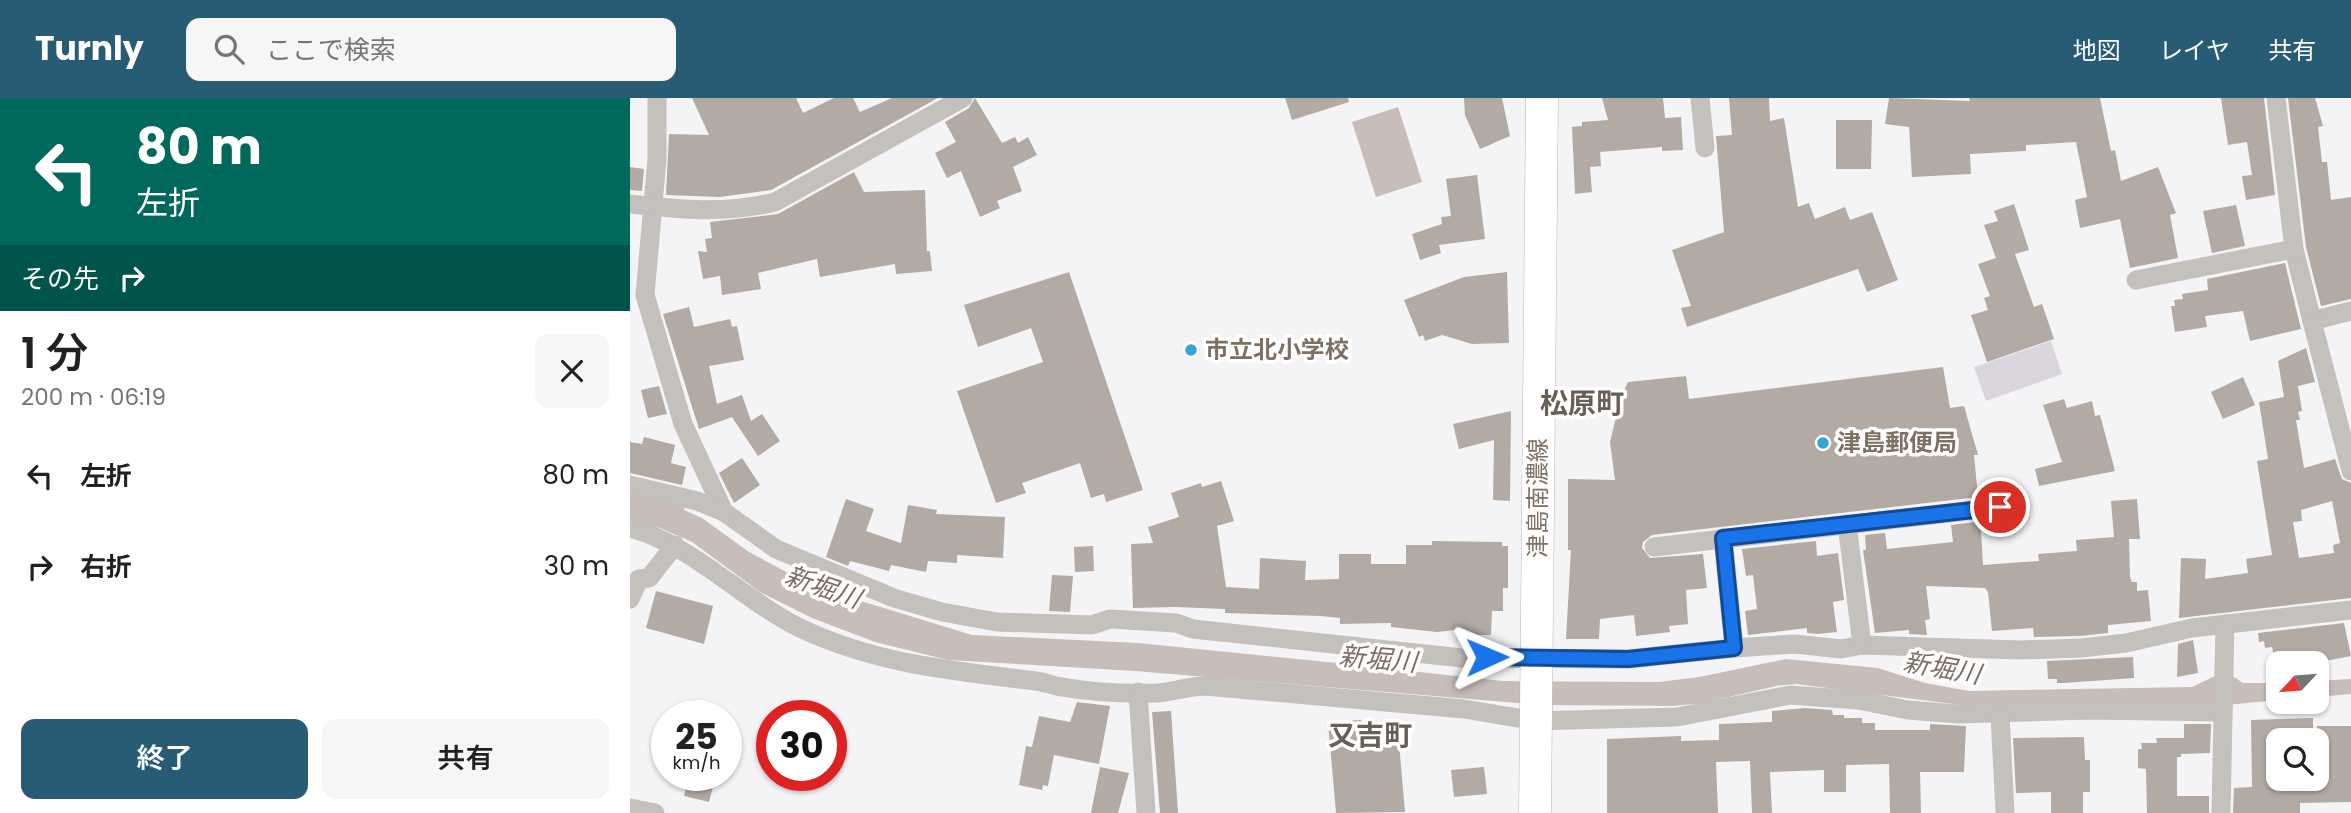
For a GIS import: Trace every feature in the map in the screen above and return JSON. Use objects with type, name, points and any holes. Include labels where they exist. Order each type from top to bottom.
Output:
[{"type":"main road","name":"津島南濃線","points":[[1535,813],[1542,98]]},
{"type":"street","points":[[657,98],[657,159],[645,276],[647,311],[683,424],[724,512]]},
{"type":"street","points":[[1700,98],[1705,148]]},
{"type":"street","points":[[2276,98],[2294,249],[2351,471]]},
{"type":"street","points":[[630,204],[700,212],[747,209],[775,202],[956,100]]},
{"type":"street","points":[[2136,280],[2294,249]]},
{"type":"street","points":[[2312,321],[2351,311]]},
{"type":"street","points":[[630,485],[697,501],[724,512],[776,549],[825,571],[942,612],[997,622],[1092,625],[1110,619],[1176,623],[1193,629],[1537,664],[1795,644],[1841,649],[1863,645],[2021,650],[2081,648],[2126,643],[2225,624],[2351,610]]},
{"type":"street","points":[[1654,547],[2000,507]]},
{"type":"street","points":[[1847,524],[1863,645]]},
{"type":"street","points":[[630,528],[658,535],[675,545],[760,607],[800,628],[855,650],[956,674],[1040,681],[1062,687],[1160,693],[1184,686],[1205,686],[1536,715],[1677,718],[1790,695],[1858,700],[1908,710],[2000,715],[2089,710],[2222,712]]},
{"type":"street","points":[[1723,538],[1734,648]]},
{"type":"street","points":[[630,599],[639,579],[649,578],[675,545]]},
{"type":"street","points":[[2221,813],[2225,624]]},
{"type":"street","points":[[1138,692],[1146,813]]},
{"type":"street","points":[[2000,715],[2005,813]]},
{"type":"street","points":[[630,808],[655,813]]},
{"type":"shaded area","points":[[1398,107],[1422,182],[1376,197],[1352,122]]},
{"type":"shaded area","points":[[2051,341],[2062,374],[1986,401],[1974,367]]},
{"type":"shaded area","points":[[630,492],[685,506],[684,510],[702,518],[749,552],[812,586],[972,635],[1138,643],[1386,668],[1387,662],[1391,663],[1391,669],[1503,681],[1659,682],[1699,677],[1786,659],[1878,668],[1925,683],[1969,691],[2192,687],[2217,675],[2234,677],[2243,683],[2266,683],[2266,701],[2216,706],[1961,705],[1796,684],[1703,703],[1674,706],[1542,705],[1135,671],[948,660],[875,642],[812,618],[760,592],[692,542],[660,528],[630,520]]},
{"type":"shaded area","points":[[2351,679],[2351,694],[2329,696],[2329,680]]},
{"type":"building","points":[[692,98],[796,98],[803,113],[834,98],[853,98],[860,112],[892,98],[938,98],[771,190],[720,197],[666,195],[669,134],[709,135]]},
{"type":"building","points":[[975,98],[1002,143],[1015,137],[1018,143],[1028,137],[1037,155],[1013,167],[1022,191],[997,201],[1000,208],[980,217],[961,171],[947,178],[935,153],[956,142],[945,122],[969,108]]},
{"type":"building","points":[[1285,98],[1348,98],[1349,102],[1292,120]]},
{"type":"building","points":[[1464,98],[1502,98],[1510,136],[1480,149],[1465,115]]},
{"type":"building","points":[[1602,98],[1663,98],[1665,118],[1681,117],[1683,150],[1662,151],[1662,147],[1600,152],[1601,166],[1590,167],[1592,192],[1575,194],[1572,127],[1582,126],[1582,122],[1608,120]]},
{"type":"building","points":[[1729,98],[1769,98],[1770,121],[1784,118],[1798,207],[1809,203],[1815,219],[1845,207],[1850,220],[1872,212],[1898,280],[1867,292],[1858,269],[1687,327],[1681,308],[1691,306],[1672,250],[1724,232],[1716,136],[1732,135]]},
{"type":"building","points":[[1889,98],[1970,101],[1969,98],[2100,98],[2111,151],[2115,150],[2121,181],[2158,167],[2176,213],[2170,215],[2178,258],[2130,268],[2120,219],[2080,228],[2075,200],[2087,197],[2076,142],[2026,145],[2026,151],[1970,154],[1971,174],[1912,177],[1909,127],[1885,124]]},
{"type":"building","points":[[2221,98],[2264,98],[2275,195],[2246,200],[2242,176],[2252,175],[2247,142],[2228,145]]},
{"type":"building","points":[[2288,98],[2315,98],[2323,126],[2318,127],[2322,162],[2327,162],[2331,200],[2351,197],[2351,299],[2321,306],[2306,247]]},
{"type":"building","points":[[1836,120],[1872,120],[1871,169],[1836,169]]},
{"type":"building","points":[[630,167],[644,169],[642,191],[630,190]]},
{"type":"building","points":[[854,172],[864,192],[925,190],[927,251],[930,251],[932,271],[896,274],[895,264],[820,277],[817,259],[758,273],[761,289],[722,295],[720,276],[703,279],[698,251],[707,252],[705,239],[712,238],[710,222],[778,214]]},
{"type":"building","points":[[1477,175],[1485,239],[1439,245],[1441,253],[1420,260],[1412,234],[1442,224],[1441,217],[1451,216],[1446,179]]},
{"type":"building","points":[[2014,204],[2029,250],[2015,254],[2034,307],[2042,304],[2054,339],[1987,362],[1971,315],[1988,310],[1984,298],[1990,296],[1978,264],[1996,258],[1984,225],[1998,221],[1994,211]]},
{"type":"building","points":[[2236,205],[2245,246],[2212,253],[2203,211]]},
{"type":"building","points":[[2285,263],[2301,329],[2250,341],[2243,311],[2205,316],[2207,327],[2175,332],[2171,306],[2175,306],[2174,300],[2183,299],[2182,294],[2208,290],[2207,279]]},
{"type":"building","points":[[1069,272],[1143,490],[1106,502],[1104,494],[1091,498],[1080,463],[1022,483],[1026,493],[996,503],[957,391],[1043,362],[1031,328],[978,347],[964,305]]},
{"type":"building","points":[[1507,272],[1509,343],[1472,344],[1442,335],[1425,341],[1423,335],[1419,337],[1404,300],[1464,277]]},
{"type":"building","points":[[689,307],[694,327],[730,319],[732,327],[737,326],[744,360],[709,366],[717,404],[742,395],[751,421],[762,414],[780,441],[758,456],[732,417],[699,429],[663,314]]},
{"type":"building","points":[[2306,348],[2315,382],[2298,386],[2302,411],[2298,412],[2300,420],[2296,420],[2304,468],[2335,459],[2342,479],[2351,483],[2351,598],[2179,618],[2181,558],[2206,559],[2205,579],[2248,573],[2246,559],[2272,555],[2257,461],[2268,459],[2259,402],[2284,397],[2278,361]],"holes":[[[2332,501],[2340,543],[2333,545],[2334,553],[2299,558],[2293,522],[2302,521],[2301,510]]]},
{"type":"building","points":[[1943,367],[1950,408],[1964,406],[1978,455],[1974,455],[1978,497],[1652,535],[1643,542],[1642,548],[1650,558],[1703,554],[1707,588],[1686,590],[1688,624],[1669,626],[1670,632],[1636,636],[1634,615],[1600,619],[1599,639],[1566,639],[1571,550],[1568,550],[1568,479],[1615,480],[1610,442],[1621,397],[1628,382],[1686,376],[1689,399]]},
{"type":"building","points":[[2243,377],[2255,405],[2223,419],[2211,392]]},
{"type":"building","points":[[659,386],[667,414],[648,418],[641,390]]},
{"type":"building","points":[[2064,399],[2067,408],[2092,401],[2095,416],[2100,415],[2115,471],[2039,486],[2035,469],[2062,462],[2043,405]]},
{"type":"building","points":[[1511,411],[1510,501],[1493,500],[1494,440],[1459,449],[1453,424]]},
{"type":"building","points":[[644,437],[675,445],[671,463],[686,467],[682,485],[630,473],[630,442],[642,444]]},
{"type":"building","points":[[742,458],[760,485],[734,503],[719,473]]},
{"type":"building","points":[[1221,481],[1234,521],[1217,526],[1226,587],[1259,589],[1260,558],[1306,561],[1305,580],[1339,579],[1339,554],[1371,554],[1371,564],[1406,564],[1406,545],[1432,545],[1432,541],[1502,542],[1502,546],[1508,546],[1508,588],[1503,588],[1503,611],[1492,611],[1491,635],[1465,635],[1465,629],[1437,632],[1391,627],[1391,623],[1340,624],[1340,618],[1321,616],[1225,613],[1225,609],[1133,608],[1131,544],[1153,543],[1148,527],[1179,517],[1171,493],[1201,483],[1202,487]]},
{"type":"building","points":[[846,499],[874,509],[866,531],[901,543],[908,505],[937,510],[936,514],[1005,517],[1003,558],[957,555],[957,563],[928,561],[926,572],[891,565],[889,571],[850,561],[848,566],[826,557]]},
{"type":"building","points":[[2137,499],[2140,539],[2129,539],[2130,577],[2132,582],[2137,582],[2137,591],[2148,590],[2151,621],[2108,625],[2108,633],[2080,636],[2034,637],[2033,628],[1992,631],[1988,592],[1985,588],[1926,586],[1930,619],[1925,620],[1927,635],[1909,634],[1909,630],[1875,633],[1863,550],[1866,550],[1865,535],[1885,533],[1887,549],[1953,542],[1951,525],[2001,519],[2014,509],[2016,525],[1981,530],[1983,565],[2039,561],[2038,554],[2077,551],[2076,540],[2114,537],[2111,501]]},
{"type":"building","points":[[1816,541],[1817,556],[1838,553],[1844,600],[1833,602],[1837,632],[1807,633],[1807,628],[1748,635],[1745,611],[1757,609],[1753,575],[1746,576],[1742,549]]},
{"type":"building","points":[[1093,546],[1094,571],[1075,572],[1074,547]]},
{"type":"building","points":[[1052,575],[1073,576],[1070,612],[1049,611]]},
{"type":"building","points":[[656,591],[713,606],[704,644],[646,628]]},
{"type":"building","points":[[2344,623],[2351,656],[2329,660],[2329,651],[2273,651],[2272,647],[2265,648],[2264,641],[2259,642],[2258,633]]},
{"type":"building","points":[[2193,640],[2198,673],[2177,677],[2178,644]]},
{"type":"building","points":[[2133,657],[2134,678],[2064,683],[2057,683],[2057,679],[2048,679],[2047,661]]},
{"type":"building","points":[[1077,702],[1110,706],[1099,764],[1054,755],[1048,786],[1043,785],[1042,790],[1019,785],[1026,746],[1032,747],[1039,716],[1070,722]]},
{"type":"building","points":[[1805,708],[1832,710],[1833,715],[1844,715],[1844,718],[1862,718],[1862,723],[1875,723],[1875,730],[1930,730],[1930,724],[1966,726],[1964,772],[1920,772],[1921,813],[1890,813],[1889,764],[1846,765],[1846,792],[1824,792],[1824,770],[1770,772],[1772,813],[1752,813],[1750,761],[1716,762],[1718,813],[1607,813],[1607,739],[1681,736],[1681,741],[1719,740],[1719,724],[1772,722],[1772,711]]},
{"type":"building","points":[[1171,711],[1178,813],[1160,813],[1152,712]]},
{"type":"building","points":[[2313,718],[2313,728],[2266,728],[2266,791],[2329,791],[2329,728],[2317,726],[2351,726],[2351,802],[2300,803],[2300,813],[2233,813],[2234,788],[2252,787],[2251,720]]},
{"type":"building","points":[[1361,720],[1362,723],[1397,720],[1405,812],[1336,813],[1328,722]]},
{"type":"building","points":[[2184,724],[2211,724],[2210,753],[2181,754],[2181,757],[2177,757],[2177,796],[2209,796],[2209,813],[2147,813],[2146,769],[2138,768],[2138,749],[2142,749],[2141,743],[2157,743],[2156,738],[2184,738]]},
{"type":"building","points":[[2084,737],[2085,760],[2090,760],[2090,792],[2083,792],[2083,813],[2051,813],[2051,792],[2016,793],[2013,738]]},
{"type":"building","points":[[1100,767],[1129,773],[1118,813],[1091,813]]},
{"type":"building","points":[[1484,767],[1487,794],[1454,797],[1451,770]]},
{"type":"building","points":[[685,791],[712,791],[709,802],[684,796]]},
{"type":"place","name":"市立北小学校","points":[[1191,350]]},
{"type":"place","name":"津島郵便局","points":[[1823,443]]},
{"type":"district","name":"松原町","points":[[1582,403]]},
{"type":"district","name":"又吉町","points":[[1370,735]]},
{"type":"route","points":[[1487,657],[1628,659],[1734,648],[1723,538],[2000,507]]},
{"type":"water label","name":"新堀川","points":[[823,587]]},
{"type":"water label","name":"新堀川","points":[[1378,659]]},
{"type":"water label","name":"新堀川","points":[[1942,668]]}]
